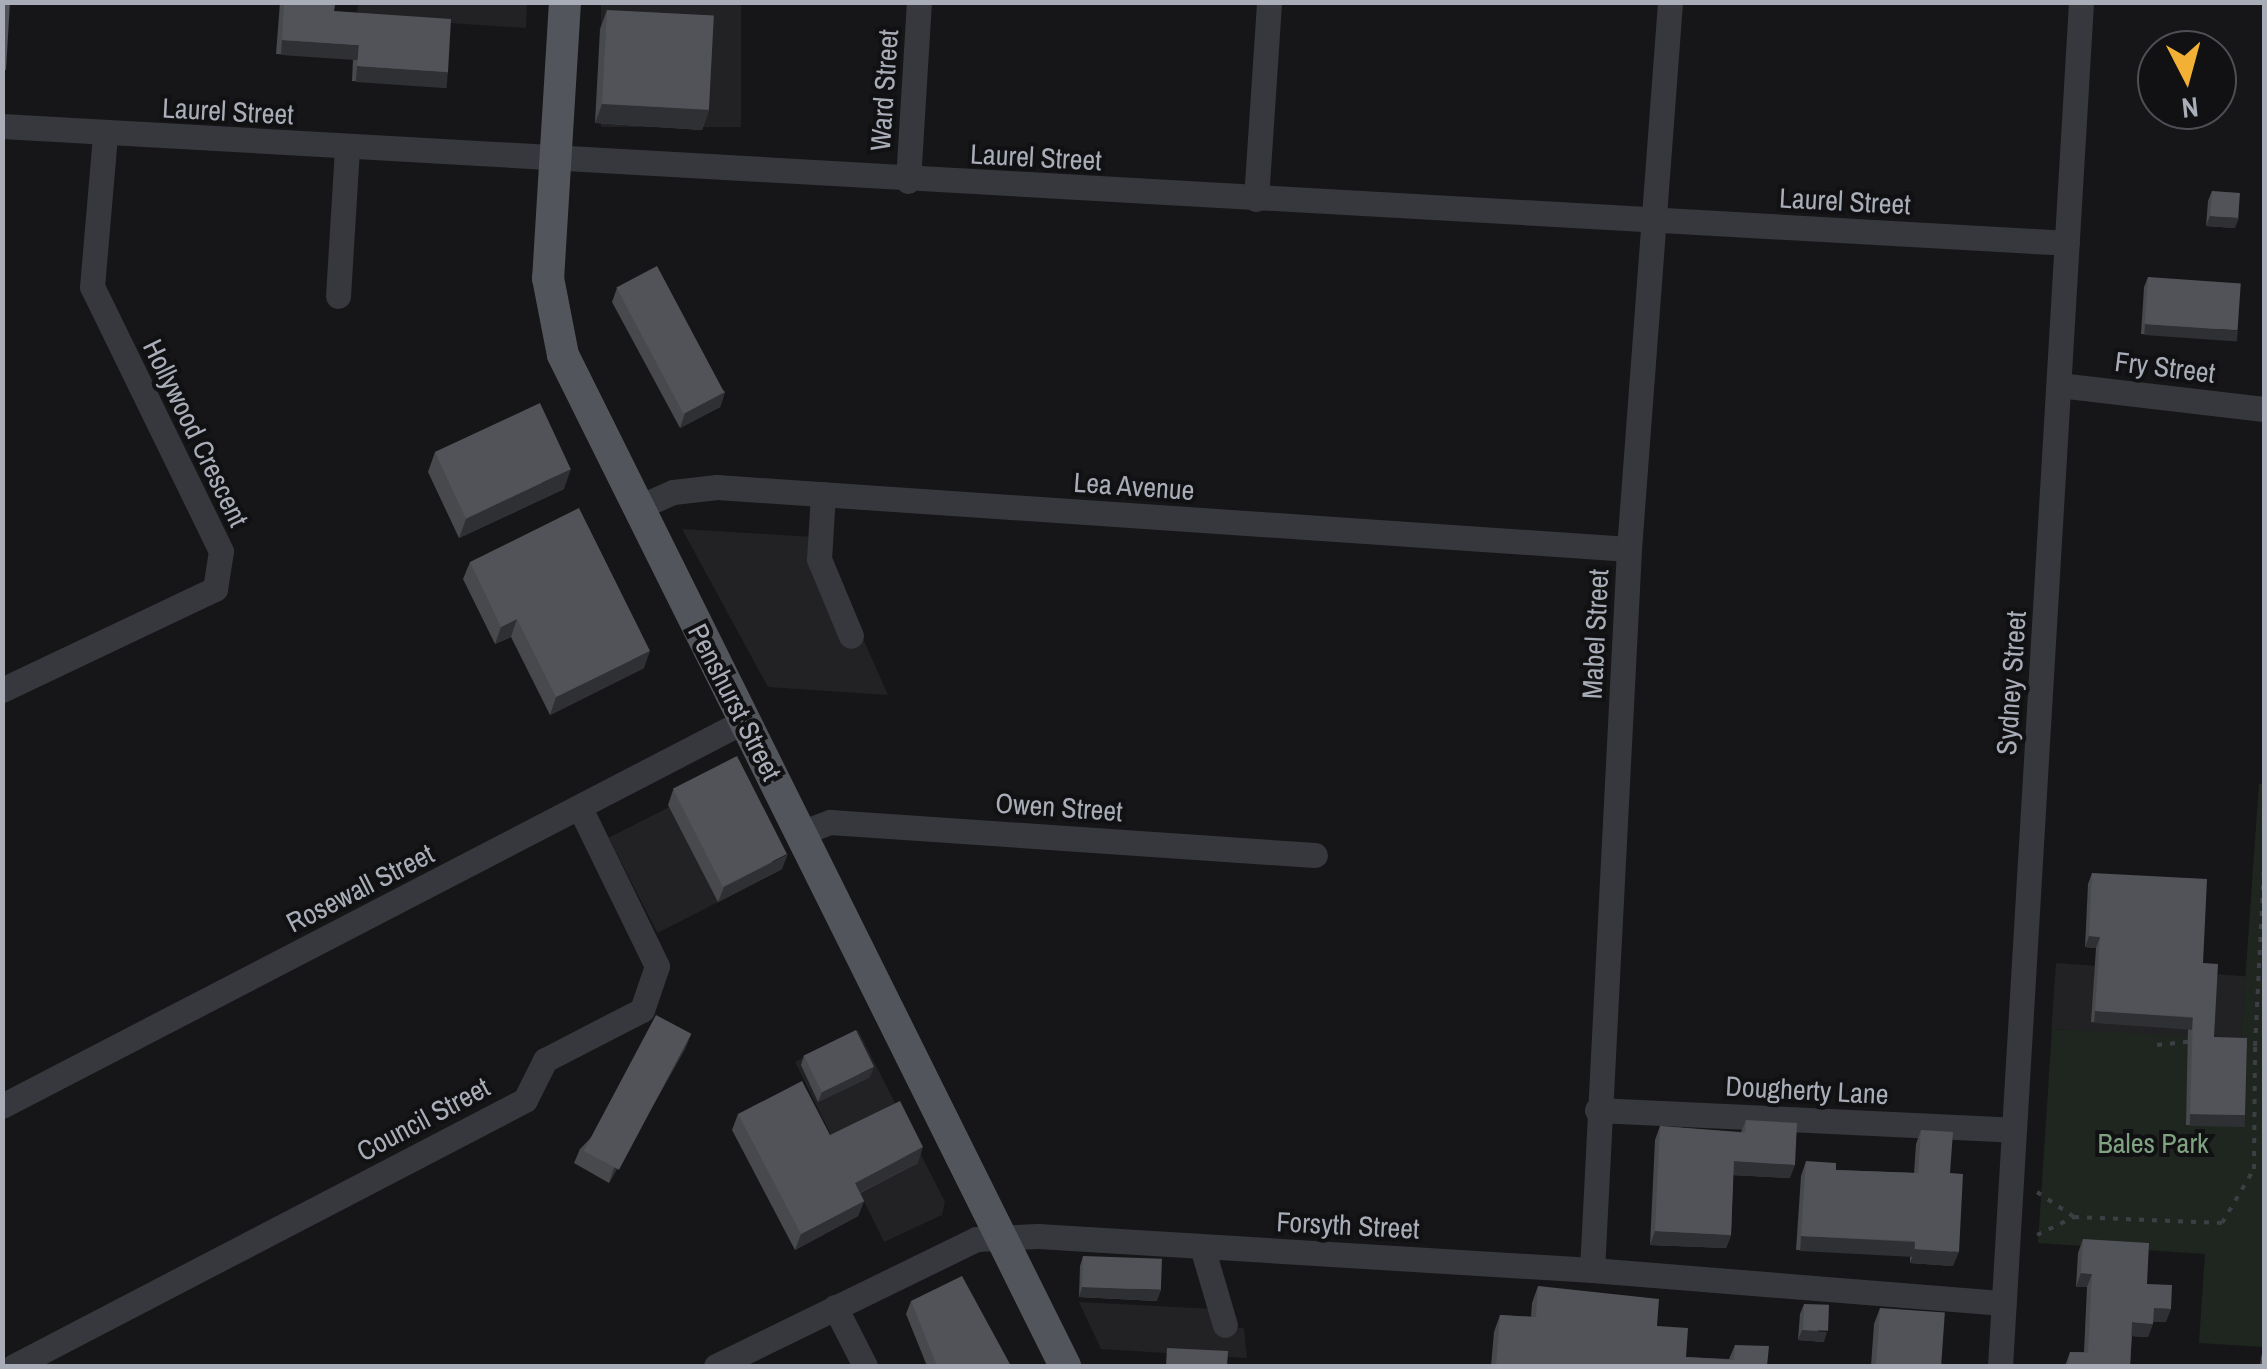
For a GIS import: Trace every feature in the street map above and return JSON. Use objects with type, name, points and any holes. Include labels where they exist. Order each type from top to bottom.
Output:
[{"type":"main road","name":"Penshurst Street","points":[[564,2],[554,162],[552,318],[578,391],[1065,1366]]},
{"type":"street","name":"Ward Street","points":[[908,181],[920,2]]},
{"type":"street","points":[[1256,198],[1269,2]]},
{"type":"street","name":"Mabel Street","points":[[1592,1270],[1597,1110],[1630,550],[1670,2]]},
{"type":"street","name":"Sydney Street","points":[[2000,1366],[2081,2]]},
{"type":"street","name":"Laurel Street","points":[[2,126],[554,162],[2068,242]]},
{"type":"street","name":"Hollywood Crescent","points":[[2,690],[215,589],[221,551],[92,287],[106,134]]},
{"type":"street","points":[[338,296],[346,148]]},
{"type":"street","name":"Fry Street","points":[[2059,385],[2264,409]]},
{"type":"street","name":"Lea Avenue","points":[[637,508],[673,492],[717,487],[1630,550]]},
{"type":"street","points":[[823,494],[819,560],[852,636]]},
{"type":"street","name":"Rosewall Street","points":[[2,1106],[744,722]]},
{"type":"street","name":"Council Street","points":[[14,1366],[525,1100],[545,1060],[642,1010],[657,966],[580,808]]},
{"type":"street","name":"Owen Street","points":[[801,833],[830,822],[1316,855]]},
{"type":"street","name":"Dougherty Lane","points":[[1597,1110],[2014,1130]]},
{"type":"street","name":"Forsyth Street","points":[[716,1366],[976,1239],[1202,1246],[1592,1270],[2004,1303]]},
{"type":"street","points":[[1202,1246],[1225,1325]]},
{"type":"street","points":[[835,1307],[865,1366]]},
{"type":"path","points":[[2037,1235],[2074,1217],[2222,1223],[2254,1169],[2255,1046],[2264,869]]},
{"type":"path","points":[[2157,1046],[2198,1042]]},
{"type":"path","points":[[2236,1044],[2255,1046]]},
{"type":"path","points":[[2036,1191],[2074,1217]]},
{"type":"shaded area","points":[[358,3],[527,3],[526,28],[357,17]]},
{"type":"shaded area","points":[[601,3],[741,3],[741,127],[601,127]]},
{"type":"shaded area","points":[[682,529],[830,538],[827,558],[888,695],[768,687]]},
{"type":"shaded area","points":[[730,776],[779,871],[657,933],[609,838]]},
{"type":"shaded area","points":[[2056,963],[2246,976],[2241,1042],[2051,1029]]},
{"type":"shaded area","points":[[858,1030],[945,1202],[942,1215],[884,1242],[795,1062]]},
{"type":"shaded area","points":[[1079,1302],[1214,1309],[1219,1327],[1244,1328],[1247,1358],[1101,1349]]},
{"type":"green space","name":"Bales Park","points":[[2259,784],[2264,784],[2264,1347],[2199,1343],[2205,1254],[2038,1243],[2052,1029],[2241,1039]]},
{"type":"building","points":[[2,2],[10,2],[6,70],[2,70]]},
{"type":"building","points":[[284,2],[335,2],[334,11],[451,19],[448,72],[357,66],[359,45],[282,40]]},
{"type":"building","points":[[607,10],[714,16],[709,109],[602,104]]},
{"type":"building","points":[[2212,191],[2240,193],[2238,218],[2210,216]]},
{"type":"building","points":[[657,266],[724,392],[684,414],[616,288]]},
{"type":"building","points":[[2148,277],[2241,283],[2237,330],[2145,324]]},
{"type":"building","points":[[540,403],[571,469],[466,518],[435,452]]},
{"type":"building","points":[[579,508],[650,651],[556,697],[517,619],[501,627],[470,562]]},
{"type":"building","points":[[737,756],[787,854],[723,887],[673,789]]},
{"type":"building","points":[[2092,873],[2207,879],[2203,963],[2218,964],[2214,1037],[2247,1038],[2245,1115],[2190,1114],[2193,1017],[2095,1011],[2100,937],[2089,936]]},
{"type":"building","points":[[656,1015],[691,1034],[619,1170],[584,1151]]},
{"type":"building","points":[[856,1030],[874,1067],[822,1092],[804,1055]]},
{"type":"building","points":[[802,1081],[830,1135],[900,1101],[923,1147],[855,1183],[864,1201],[801,1234],[738,1114]]},
{"type":"building","points":[[1746,1120],[1797,1123],[1795,1165],[1734,1161],[1731,1235],[1655,1231],[1660,1126],[1745,1133]]},
{"type":"building","points":[[1921,1130],[1953,1132],[1950,1173],[1963,1174],[1959,1252],[1915,1249],[1915,1241],[1801,1236],[1806,1161],[1836,1163],[1836,1170],[1918,1173]]},
{"type":"building","points":[[2083,1239],[2149,1243],[2147,1284],[2172,1285],[2171,1309],[2154,1308],[2153,1324],[2132,1322],[2130,1366],[2068,1366],[2070,1352],[2088,1353],[2092,1274],[2081,1273]]},
{"type":"building","points":[[1083,1256],[1162,1259],[1161,1290],[1082,1287]]},
{"type":"building","points":[[962,1276],[1011,1366],[937,1366],[911,1301]]},
{"type":"building","points":[[1538,1286],[1659,1299],[1657,1326],[1688,1328],[1686,1357],[1734,1360],[1735,1345],[1769,1346],[1767,1366],[1496,1366],[1500,1315],[1536,1317]]},
{"type":"building","points":[[1804,1304],[1829,1305],[1828,1331],[1803,1330]]},
{"type":"building","points":[[1880,1308],[1945,1313],[1941,1366],[1876,1366]]},
{"type":"building","points":[[1167,1348],[1228,1351],[1227,1366],[1166,1366]]}]
